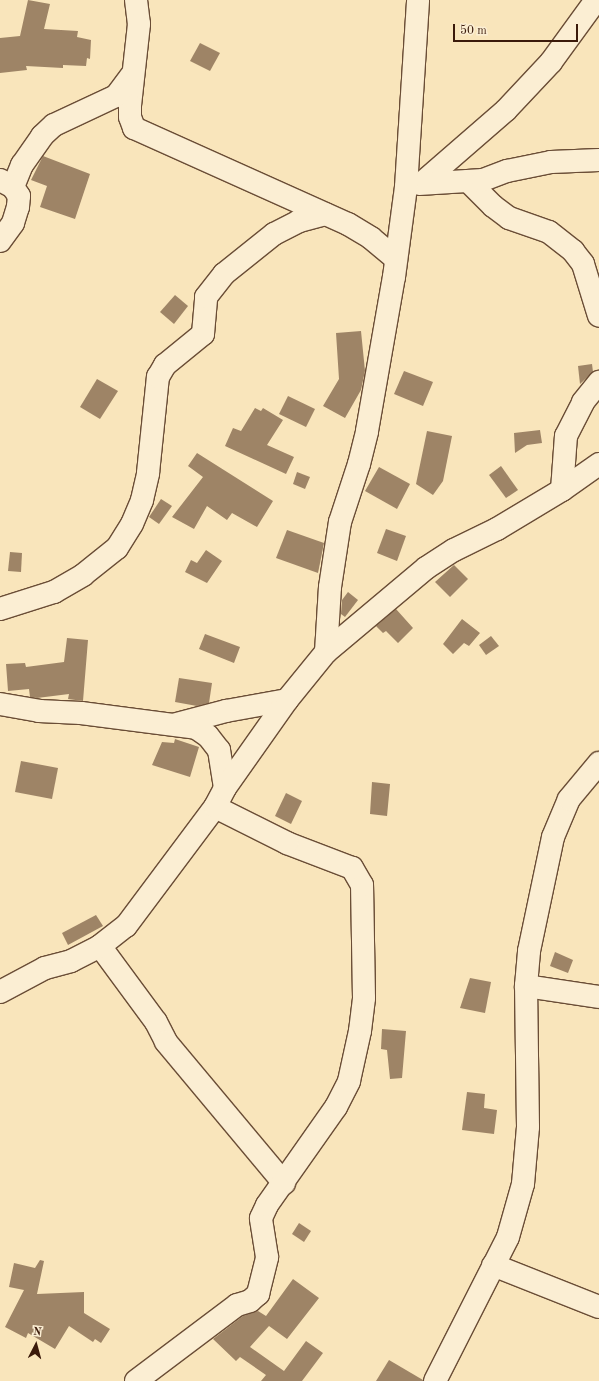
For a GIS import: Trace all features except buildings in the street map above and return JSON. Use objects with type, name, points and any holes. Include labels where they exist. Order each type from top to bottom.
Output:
[{"type":"street","points":[[136,0],[140,24],[132,75],[130,117],[134,128],[325,214],[370,238],[395,258]]},
{"type":"street","points":[[326,652],[330,587],[340,522],[359,464],[367,431],[395,258],[414,185],[418,0]]},
{"type":"street","points":[[414,185],[506,110],[551,62],[596,0]]},
{"type":"street","points":[[0,241],[13,223],[18,207],[18,196],[7,183],[22,165],[42,136],[54,125],[116,96],[132,75]]},
{"type":"street","points":[[414,185],[483,180],[534,164],[599,160]]},
{"type":"street","points":[[468,181],[493,206],[508,218],[549,232],[573,251],[583,264],[599,316]]},
{"type":"street","points":[[0,609],[54,592],[83,575],[117,548],[132,524],[142,500],[148,473],[158,377],[165,365],[202,334],[206,297],[224,274],[274,234],[299,221],[325,214]]},
{"type":"street","points":[[562,490],[566,436],[583,402],[599,382]]},
{"type":"street","points":[[0,992],[20,979],[45,968],[71,961],[100,946],[126,926],[215,807],[225,788],[287,700],[326,652],[437,561],[597,469]]},
{"type":"street","points":[[177,724],[226,711],[287,700]]},
{"type":"street","points":[[0,704],[39,711],[177,724],[196,728],[208,736],[219,750],[225,788]]},
{"type":"street","points":[[435,1381],[508,1236],[523,1184],[528,1127],[526,986],[529,951],[553,836],[570,799],[596,772]]},
{"type":"street","points":[[136,1381],[237,1305],[250,1301],[258,1294],[267,1257],[261,1218],[267,1205],[284,1184],[336,1107],[349,1081],[356,1056],[364,998],[362,885],[352,868],[287,843],[215,807]]},
{"type":"street","points":[[100,946],[156,1022],[170,1047],[284,1184]]},
{"type":"street","points":[[526,986],[599,997]]},
{"type":"street","points":[[494,1265],[599,1307]]}]
